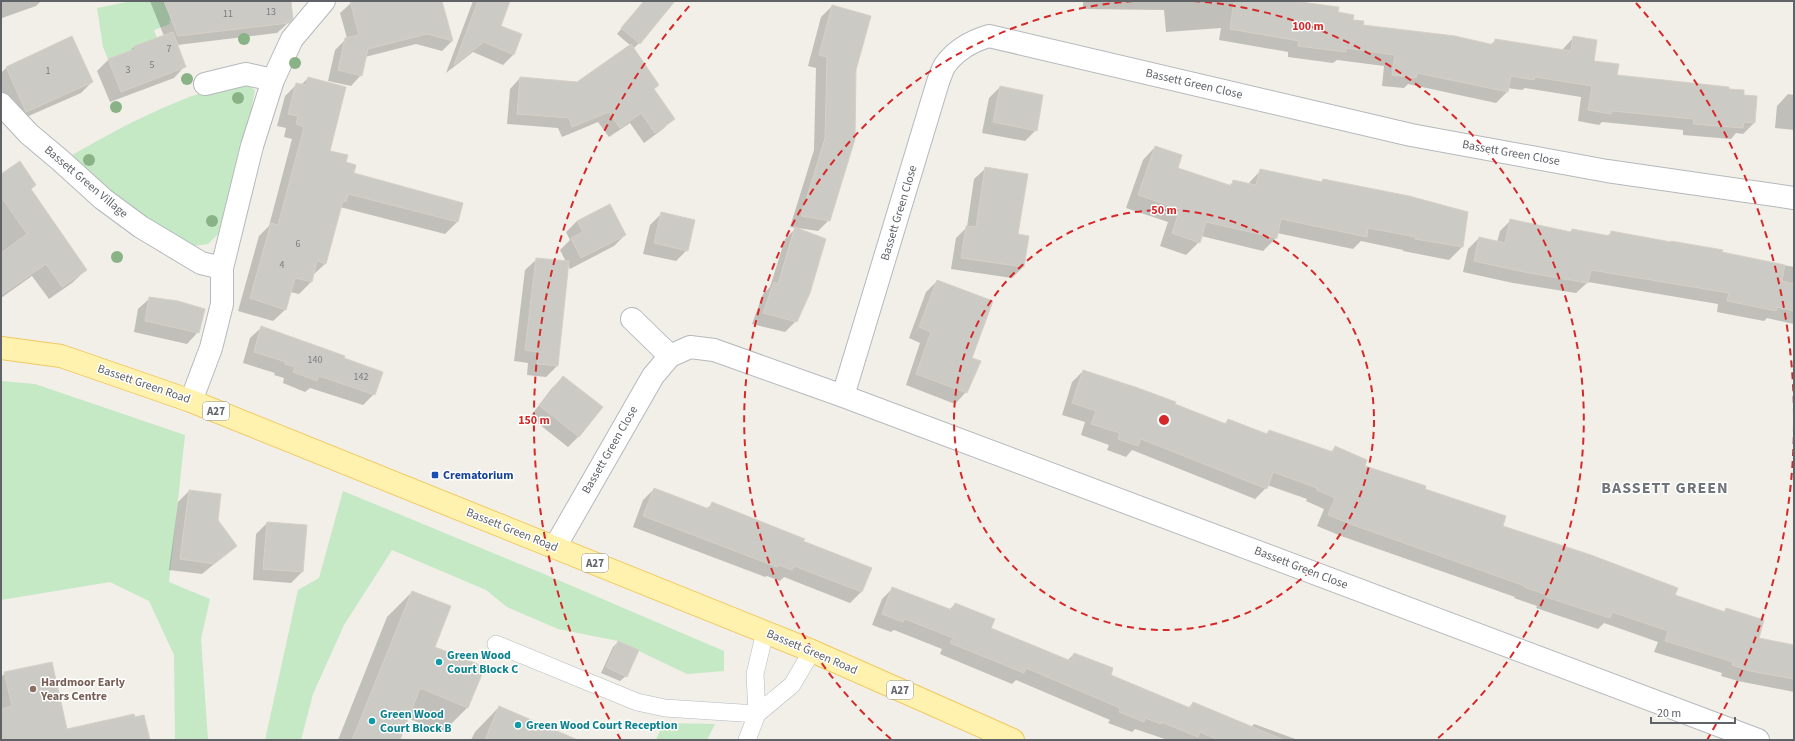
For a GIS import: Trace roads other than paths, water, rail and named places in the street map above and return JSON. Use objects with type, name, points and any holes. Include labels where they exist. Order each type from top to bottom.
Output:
[{"type":"main road","name":"Bassett Green Road","points":[[1,348],[61,356],[191,400],[812,651],[1013,740]]},
{"type":"street","points":[[191,400],[211,348],[222,304],[222,268],[252,146],[259,128],[272,80],[292,39],[324,1]]},
{"type":"street","name":"Bassett Green Close","points":[[843,396],[938,82],[945,65],[959,51],[973,40],[989,36],[1411,135],[1607,171],[1794,198]]},
{"type":"street","points":[[205,84],[246,74],[272,80]]},
{"type":"street","name":"Bassett Green Village","points":[[1,104],[29,134],[103,199],[141,227],[201,263],[222,268]]},
{"type":"street","points":[[632,319],[670,356]]},
{"type":"street","name":"Bassett Green Close","points":[[555,547],[652,376],[670,356],[690,347],[714,350],[843,396],[1758,740]]},
{"type":"lane","points":[[747,740],[757,714],[755,674],[766,632]]},
{"type":"lane","points":[[496,644],[637,702],[665,708],[757,714],[792,685],[812,651]]},
{"type":"place","name":"Crematorium","points":[[435,475]]},
{"type":"place","name":"Green Wood Court Block C","points":[[439,662]]},
{"type":"place","name":"Hardmoor Early Years Centre","points":[[33,689]]},
{"type":"place","name":"Green Wood Court Block B","points":[[372,721]]},
{"type":"place","name":"Green Wood Court Reception","points":[[518,725]]},
{"type":"district","name":"BASSETT GREEN","points":[[1665,488]]}]
